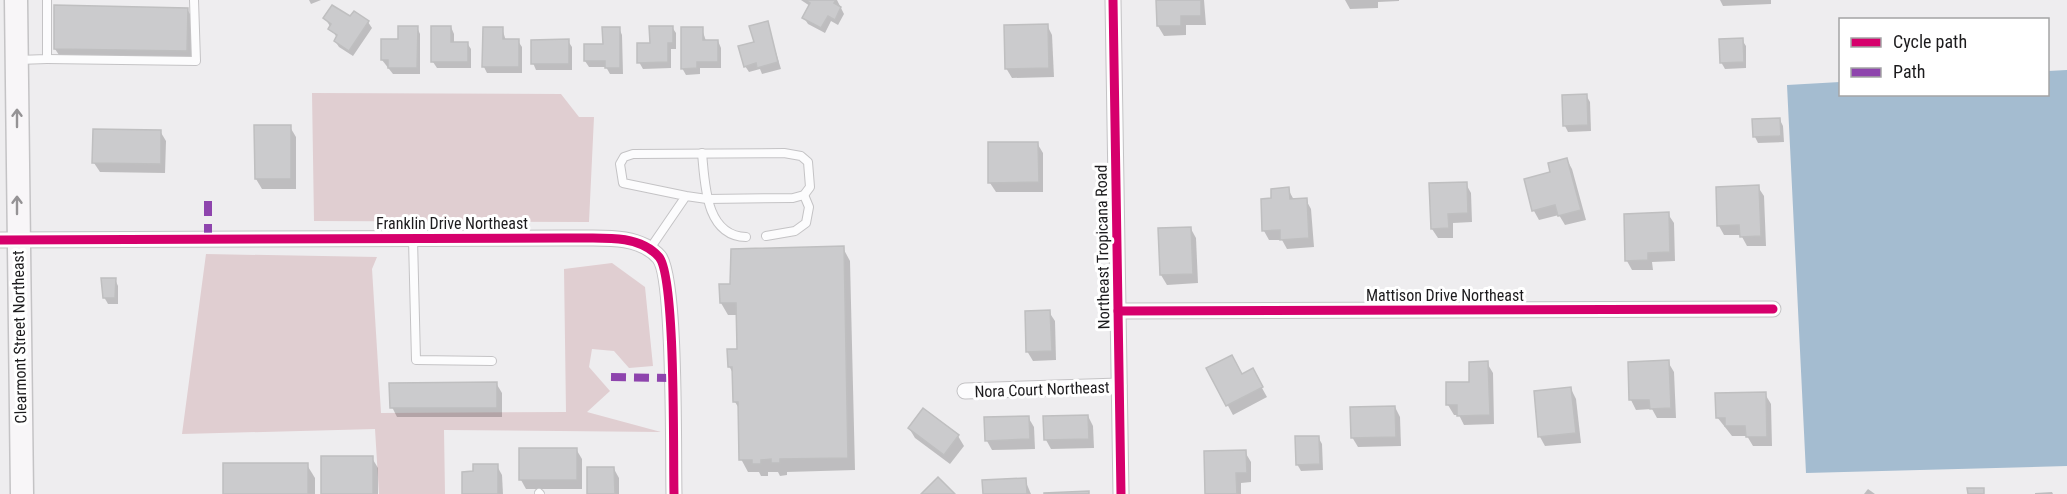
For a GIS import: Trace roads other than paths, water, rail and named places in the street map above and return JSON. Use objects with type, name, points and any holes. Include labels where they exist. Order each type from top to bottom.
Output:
[{"type":"street","name":"Clearmont Street Northeast","points":[[16,0],[8,60],[9,240],[22,494]]},
{"type":"street","name":"Northeast Tropicana Road","points":[[1113,0],[1121,494]]},
{"type":"street","name":"Franklin Drive Northeast","points":[[9,240],[413,238],[635,240],[649,250]]},
{"type":"street","points":[[649,250],[661,258],[670,293],[674,494]]},
{"type":"street","name":"Mattison Drive Northeast","points":[[1118,311],[1773,309]]},
{"type":"street","name":"Nora Court Northeast","points":[[965,391],[1119,386]]},
{"type":"lane","points":[[47,0],[47,59]]},
{"type":"lane","points":[[8,60],[196,61],[195,0]]},
{"type":"lane","points":[[702,153],[707,199],[720,228],[728,234],[746,237]]},
{"type":"lane","points":[[784,153],[801,156],[808,162],[810,187],[804,195],[793,198],[707,199],[686,196],[623,183],[620,164],[624,157],[633,154],[784,153]]},
{"type":"lane","points":[[766,236],[795,231],[806,223],[809,207],[804,195]]},
{"type":"lane","points":[[649,250],[686,196]]},
{"type":"lane","points":[[413,238],[416,360],[492,361]]},
{"type":"water","points":[[2067,70],[2067,466],[1806,473],[1787,85],[1839,82],[1839,96],[2049,96],[2049,71]]}]
